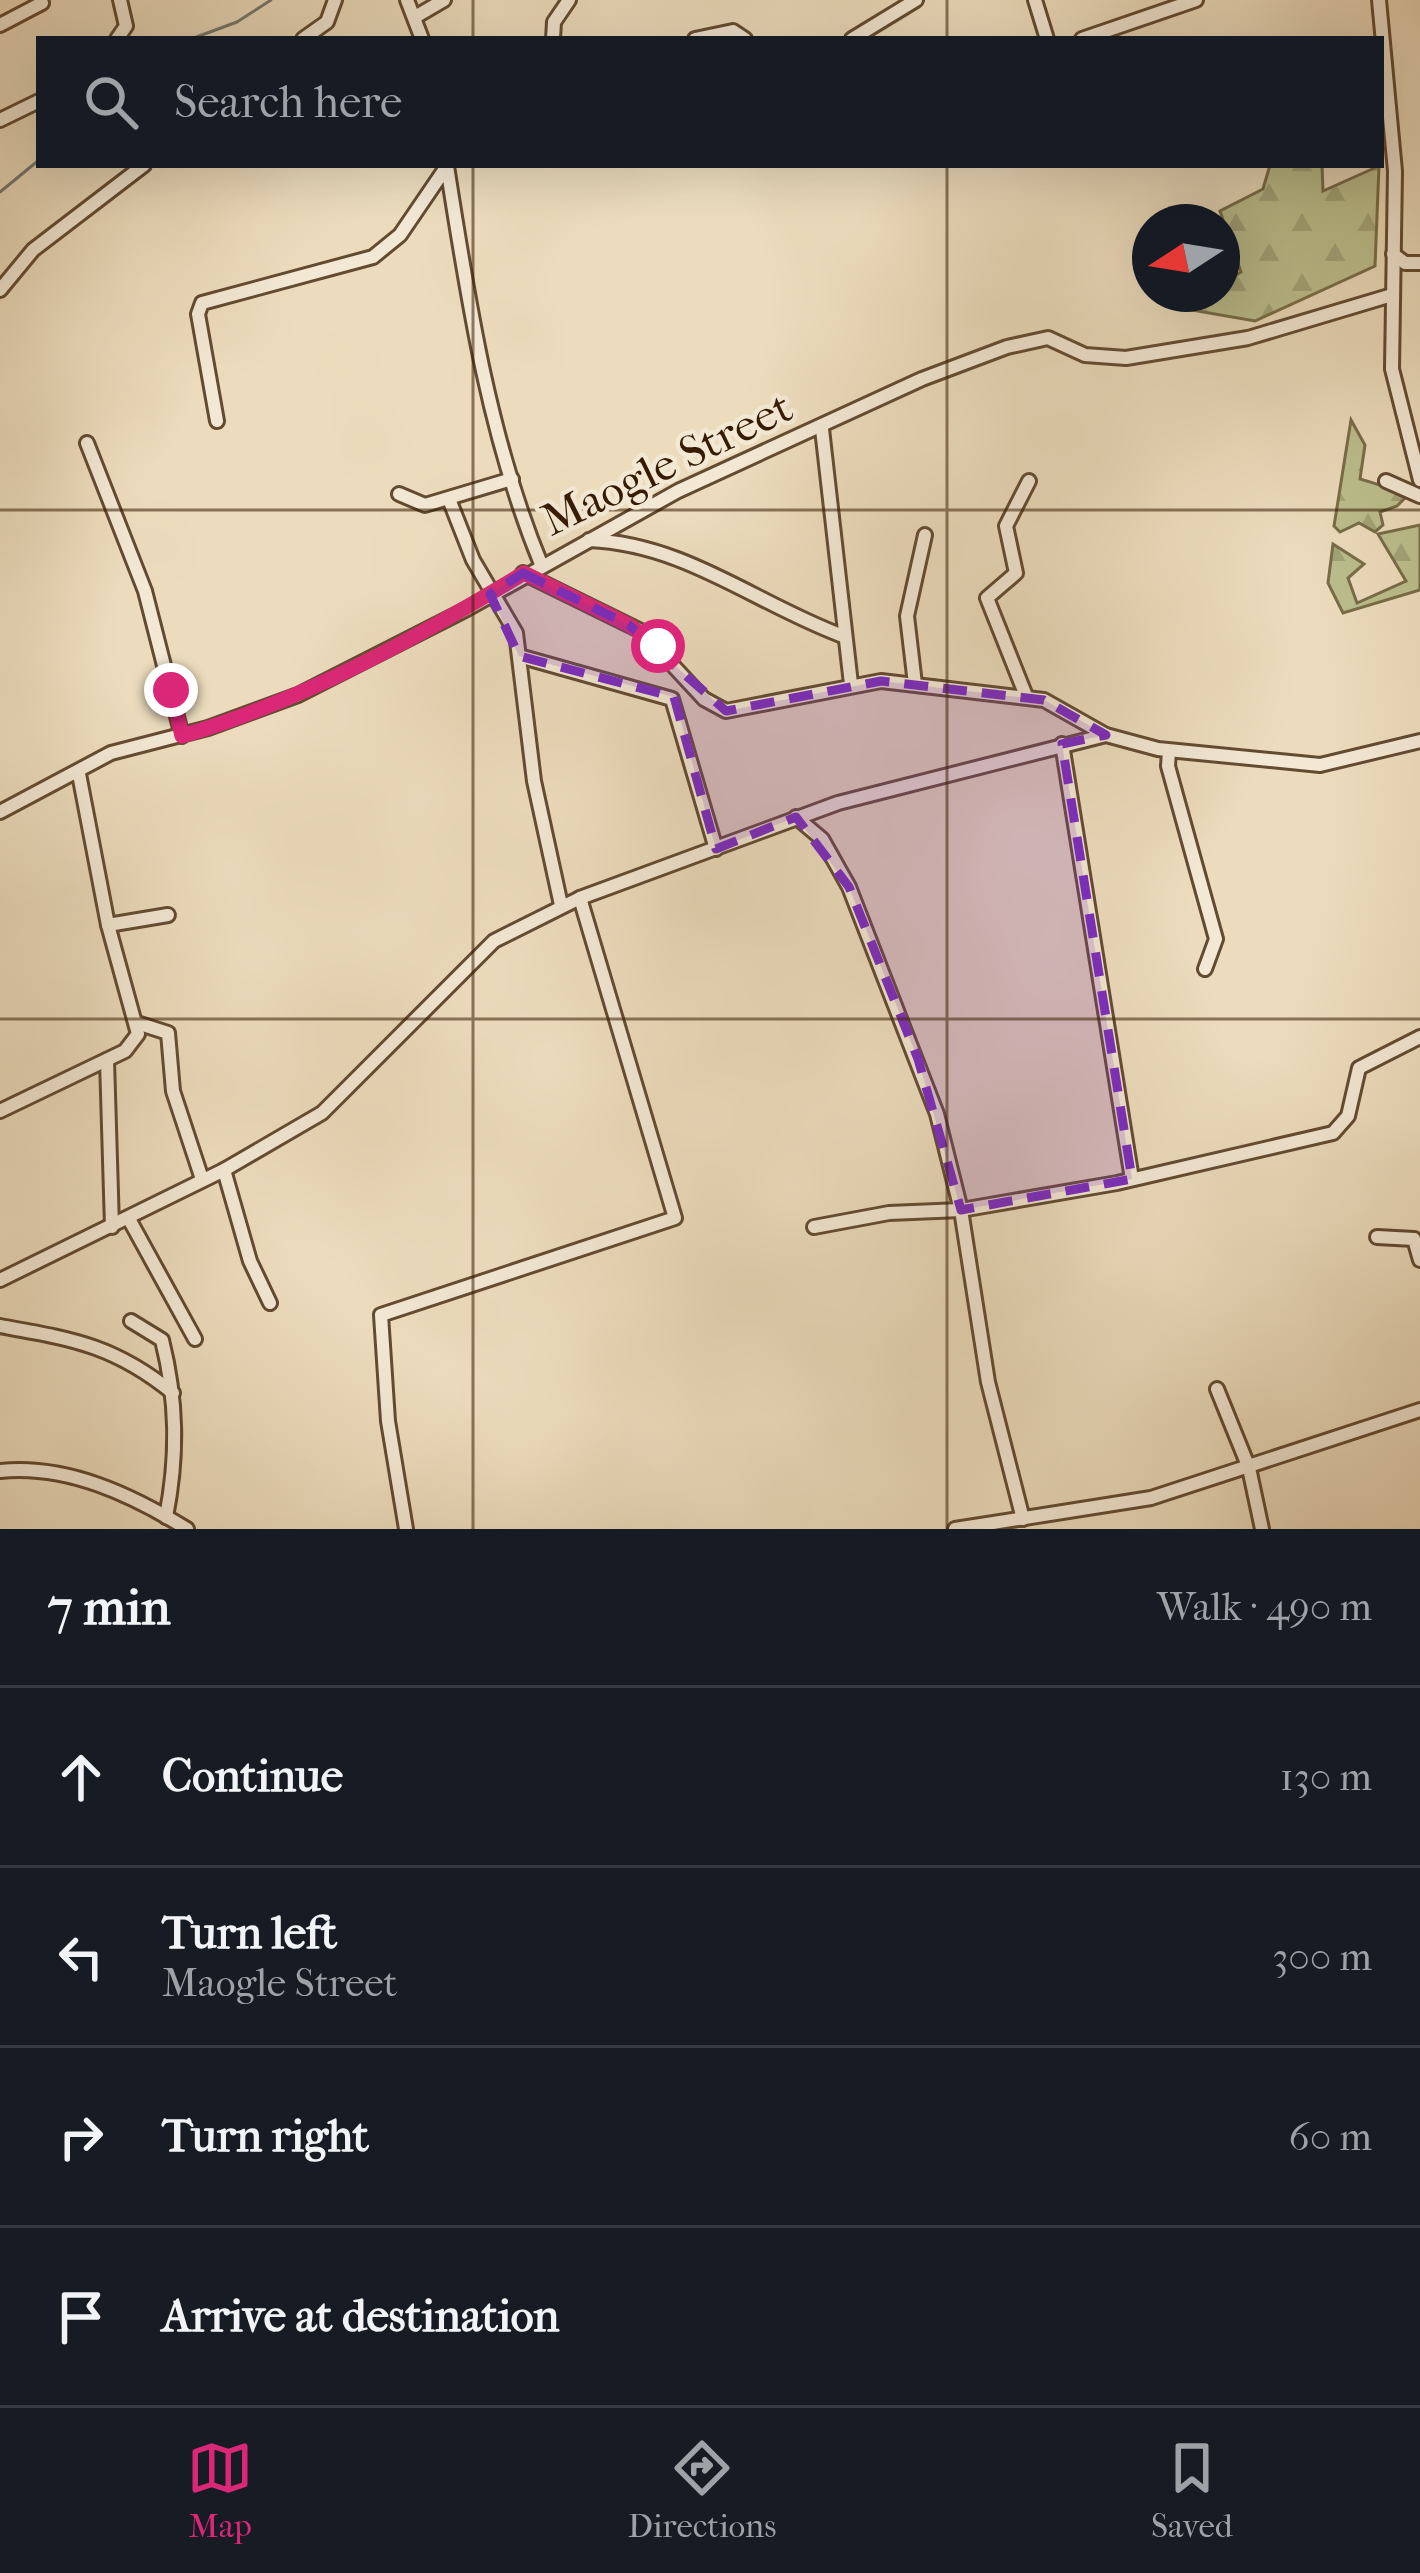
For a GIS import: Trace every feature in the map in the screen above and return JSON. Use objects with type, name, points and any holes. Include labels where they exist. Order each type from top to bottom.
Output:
[{"type":"street","points":[[119,36],[125,26],[120,0]]},
{"type":"street","points":[[307,36],[327,22],[335,0]]},
{"type":"street","points":[[407,0],[421,36]]},
{"type":"street","points":[[415,17],[445,0]]},
{"type":"street","points":[[553,36],[554,22],[569,0]]},
{"type":"street","points":[[856,36],[916,0]]},
{"type":"street","points":[[1034,0],[1046,36]]},
{"type":"street","points":[[1091,36],[1196,0]]},
{"type":"street","points":[[1379,0],[1382,36]]},
{"type":"street","points":[[5,1],[14,18]]},
{"type":"street","points":[[0,25],[42,3]]},
{"type":"street","points":[[709,36],[733,31],[741,36]]},
{"type":"street","points":[[1384,53],[1395,171],[1392,295],[1397,405],[1420,480]]},
{"type":"street","points":[[0,120],[36,102]]},
{"type":"street","points":[[0,290],[33,250],[140,168]]},
{"type":"street","points":[[217,421],[198,314],[202,303],[373,256],[400,236],[446,168]]},
{"type":"street","points":[[447,168],[478,346],[512,479],[541,564]]},
{"type":"street","points":[[1393,254],[1416,264]]},
{"type":"street","points":[[1392,279],[1416,264]]},
{"type":"street","name":"Maogle Street","points":[[0,812],[111,753],[182,736],[298,694],[678,491],[922,380],[1028,340],[1048,338],[1084,356],[1126,358],[1248,338],[1392,295]]},
{"type":"street","points":[[822,429],[851,684]]},
{"type":"street","points":[[87,443],[146,591],[182,736]]},
{"type":"street","points":[[399,494],[425,506],[512,479]]},
{"type":"street","points":[[1026,696],[986,598],[1016,573],[1006,526],[1029,481]]},
{"type":"street","points":[[1387,481],[1420,496]]},
{"type":"street","points":[[449,499],[490,594],[512,626],[533,781],[561,905]]},
{"type":"street","points":[[915,684],[907,616],[925,535]]},
{"type":"street","points":[[588,540],[633,544],[691,561],[783,613],[843,636]]},
{"type":"street","points":[[524,573],[641,631],[713,707],[742,711],[851,684],[915,684],[1026,696],[1061,706],[1106,734],[1169,751],[1220,752],[1320,765],[1420,741]]},
{"type":"street","points":[[519,656],[673,699],[716,849]]},
{"type":"street","points":[[0,1280],[224,1170],[334,1105],[400,1031],[494,941],[561,905],[796,817],[1106,734]]},
{"type":"street","points":[[1062,744],[1132,1179]]},
{"type":"street","points":[[1169,751],[1168,766],[1216,940],[1205,969]]},
{"type":"street","points":[[0,1111],[107,1060],[136,1041],[137,1023],[108,925],[79,774]]},
{"type":"street","points":[[796,817],[822,838],[871,934],[937,1114],[961,1210],[988,1382],[1023,1520]]},
{"type":"street","points":[[406,1529],[388,1421],[381,1315],[676,1215],[580,898]]},
{"type":"street","points":[[108,925],[168,915]]},
{"type":"street","points":[[137,1023],[168,1033],[172,1091],[202,1179]]},
{"type":"street","points":[[814,1227],[889,1213],[961,1210],[1132,1179],[1333,1133],[1348,1116],[1359,1068],[1420,1037]]},
{"type":"street","points":[[107,1060],[112,1227]]},
{"type":"street","points":[[224,1170],[250,1262],[269,1304]]},
{"type":"street","points":[[129,1219],[195,1339]]},
{"type":"street","points":[[1377,1237],[1414,1240],[1420,1260]]},
{"type":"street","points":[[131,1321],[162,1340],[173,1393],[174,1463],[166,1517]]},
{"type":"street","points":[[0,1326],[91,1342],[123,1356],[173,1393]]},
{"type":"street","points":[[1217,1388],[1249,1468],[1262,1529]]},
{"type":"street","points":[[955,1529],[1151,1498],[1420,1410]]},
{"type":"street","points":[[0,1471],[50,1473],[104,1486],[187,1529]]},
{"type":"highlighted area","points":[[523,573],[629,625],[726,711],[881,681],[1044,700],[1106,735],[1062,744],[1132,1179],[961,1210],[918,1059],[849,887],[796,817],[716,849],[674,697],[519,656],[490,594]]},
{"type":"green space","points":[[1269,168],[1322,168],[1323,191],[1379,168],[1375,266],[1255,321],[1203,312],[1240,312],[1240,204],[1234,204],[1263,189]]},
{"type":"green space","points":[[1351,420],[1365,445],[1360,479],[1409,494],[1397,506],[1380,512],[1383,525],[1375,532],[1359,523],[1340,532],[1334,526]]},
{"type":"green space","points":[[1420,525],[1420,590],[1343,613],[1328,583],[1333,544],[1364,564],[1348,578],[1357,603],[1406,581],[1378,534]]},
{"type":"waterway","points":[[199,36],[237,22],[271,0]]},
{"type":"waterway","points":[[0,192],[36,162]]},
{"type":"route","points":[[171,690],[182,736],[208,728],[298,694],[467,609],[524,573],[550,590],[641,631],[658,646]]}]
